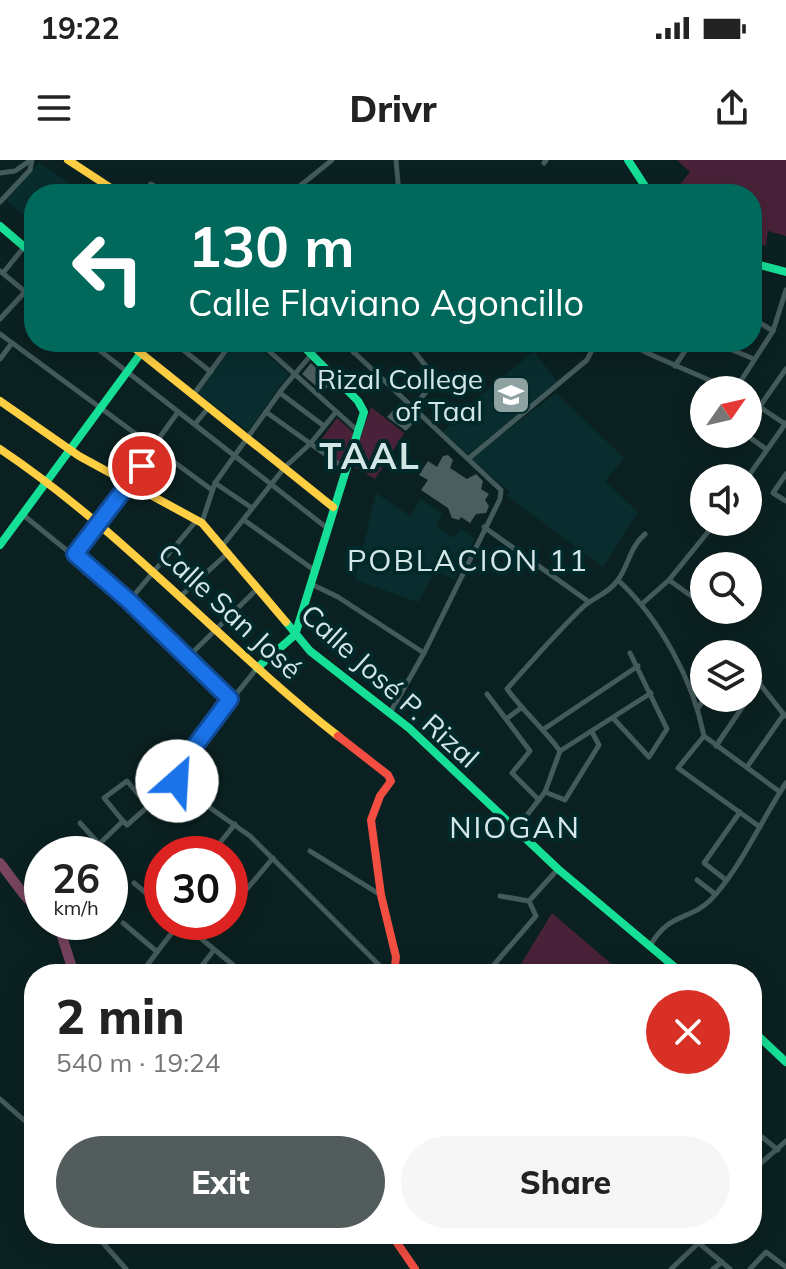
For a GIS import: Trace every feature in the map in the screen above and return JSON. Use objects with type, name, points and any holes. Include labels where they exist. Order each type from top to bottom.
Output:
[{"type":"street","points":[[0,173],[15,171],[31,160]]},
{"type":"street","points":[[0,202],[30,170],[31,160]]},
{"type":"street","points":[[68,160],[102,184]]},
{"type":"street","points":[[302,184],[332,160]]},
{"type":"street","points":[[396,160],[398,184]]},
{"type":"street","points":[[628,160],[644,184]]},
{"type":"street","points":[[0,226],[24,247],[1,272],[24,291]]},
{"type":"street","points":[[762,266],[786,272]]},
{"type":"street","points":[[762,347],[773,331],[786,290]]},
{"type":"street","points":[[0,319],[24,295]]},
{"type":"street","points":[[762,324],[773,331]]},
{"type":"street","points":[[0,334],[24,352]]},
{"type":"street","points":[[0,359],[12,343]]},
{"type":"street","points":[[24,352],[212,490]]},
{"type":"street","points":[[101,352],[327,528]]},
{"type":"street","points":[[0,545],[141,352],[333,507]]},
{"type":"street","points":[[186,352],[211,372]]},
{"type":"street","points":[[194,394],[225,352]]},
{"type":"street","points":[[270,352],[358,431]]},
{"type":"street","points":[[414,407],[436,379],[415,352]]},
{"type":"street","points":[[468,459],[587,360],[591,352]]},
{"type":"street","points":[[648,352],[700,376]]},
{"type":"street","points":[[675,366],[683,352]]},
{"type":"street","points":[[737,352],[754,359]]},
{"type":"street","points":[[743,376],[759,352]]},
{"type":"street","points":[[354,353],[501,490],[500,499],[424,653],[390,713]]},
{"type":"street","points":[[129,601],[199,522],[215,483],[312,354],[361,405],[364,412],[296,633],[257,668],[230,699],[175,773],[177,781],[190,795],[235,824],[273,858],[378,964]]},
{"type":"street","points":[[762,403],[786,369]]},
{"type":"street","points":[[280,393],[324,426]]},
{"type":"street","name":"Calle José P. Rizal","points":[[0,401],[128,485],[199,522],[226,548],[284,622],[326,665],[390,713],[558,869],[671,964]]},
{"type":"street","points":[[195,424],[210,406]]},
{"type":"street","points":[[756,464],[786,424],[762,407]]},
{"type":"street","points":[[75,554],[178,412]]},
{"type":"street","points":[[266,412],[346,469]]},
{"type":"street","points":[[182,595],[226,548],[252,508],[285,467],[310,444],[336,412]]},
{"type":"street","points":[[762,446],[766,449]]},
{"type":"street","name":"Calle San José","points":[[0,449],[46,479],[99,522],[306,711],[388,775],[391,781],[380,796],[371,820],[381,895]]},
{"type":"street","points":[[786,474],[773,493],[786,501]]},
{"type":"street","points":[[215,483],[252,508]]},
{"type":"street","points":[[22,514],[75,554],[129,601],[230,699]]},
{"type":"street","points":[[244,520],[314,570]]},
{"type":"street","points":[[484,527],[589,602]]},
{"type":"street","points":[[560,751],[507,689],[557,632],[589,602],[600,599],[618,580],[632,547],[645,534]]},
{"type":"street","points":[[643,603],[669,580],[705,536]]},
{"type":"street","points":[[618,580],[643,603],[690,693]]},
{"type":"street","points":[[669,580],[690,595]]},
{"type":"street","points":[[310,584],[338,597],[424,653]]},
{"type":"street","points":[[186,659],[257,589]]},
{"type":"street","points":[[613,718],[649,757],[667,729],[630,653]]},
{"type":"street","points":[[544,729],[638,666]]},
{"type":"street","points":[[747,767],[785,715],[762,684]]},
{"type":"street","points":[[515,829],[545,792],[560,751],[651,693]]},
{"type":"street","points":[[487,694],[530,751],[512,773],[539,800]]},
{"type":"street","points":[[506,719],[521,708]]},
{"type":"street","points":[[699,712],[704,736],[780,792]]},
{"type":"street","points":[[716,746],[739,712]]},
{"type":"street","points":[[545,792],[565,800],[599,745],[592,732]]},
{"type":"street","points":[[704,736],[678,768],[760,827]]},
{"type":"street","points":[[148,806],[127,781],[104,798],[127,825],[177,781]]},
{"type":"street","points":[[650,947],[658,932],[679,915],[692,915],[716,895],[786,783]]},
{"type":"street","points":[[727,880],[704,863],[740,812]]},
{"type":"street","points":[[107,836],[123,821]]},
{"type":"street","points":[[80,823],[92,836]]},
{"type":"street","points":[[225,836],[235,824]]},
{"type":"street","points":[[310,851],[381,895],[395,964]]},
{"type":"street","points":[[248,888],[273,858]]},
{"type":"street","points":[[529,901],[558,869]]},
{"type":"street","points":[[697,880],[716,895]]},
{"type":"street","points":[[134,883],[144,891]]},
{"type":"street","points":[[500,896],[529,901]]},
{"type":"street","points":[[495,964],[536,916],[529,901]]},
{"type":"street","points":[[128,927],[155,950]]},
{"type":"street","points":[[148,964],[164,940]]},
{"type":"street","points":[[204,940],[232,964]]},
{"type":"street","points":[[203,964],[214,950]]},
{"type":"street","points":[[762,1039],[786,1062]]},
{"type":"street","points":[[0,1099],[24,1120]]},
{"type":"street","points":[[762,1137],[778,1150]]},
{"type":"street","points":[[762,1161],[786,1141]]},
{"type":"street","points":[[104,1244],[126,1269]]},
{"type":"street","points":[[398,1244],[415,1269]]},
{"type":"street","points":[[671,1269],[700,1244],[730,1269]]},
{"type":"street","points":[[750,1269],[766,1252],[786,1267]]},
{"type":"street","points":[[713,1269],[722,1262]]},
{"type":"shaded area","points":[[677,160],[786,160],[786,236],[768,231],[766,246],[762,244],[762,184],[680,184],[690,172]]},
{"type":"shaded area","points":[[39,163],[72,184],[24,184],[24,216],[5,199]]},
{"type":"shaded area","points":[[229,352],[264,352],[289,374],[248,431],[198,393]]},
{"type":"shaded area","name":"Rizal College of Taal","points":[[533,352],[557,382],[468,455],[443,432],[465,409]]},
{"type":"shaded area","points":[[556,393],[624,458],[605,481],[638,512],[603,567],[507,496],[510,492],[470,459]]},
{"type":"shaded area","points":[[371,407],[404,433],[375,479],[351,465]]},
{"type":"shaded area","points":[[337,418],[355,434],[345,466],[317,445]]},
{"type":"shaded area","points":[[376,493],[410,516],[421,499],[443,514],[436,526],[454,538],[461,528],[475,539],[455,580],[436,570],[418,602],[355,580]]},
{"type":"shaded area","points":[[552,913],[611,964],[521,964]]},
{"type":"building","points":[[311,363],[331,383],[323,392],[302,374]]},
{"type":"building","points":[[400,403],[417,419],[406,431],[387,417]]},
{"type":"building","points":[[448,455],[453,460],[450,468],[467,479],[476,474],[483,481],[481,489],[489,494],[485,500],[489,506],[486,513],[476,514],[470,523],[461,517],[459,520],[452,518],[448,508],[421,490],[428,480],[419,475],[428,461],[437,467],[443,456]]},
{"type":"waterway","points":[[0,863],[24,895]]},
{"type":"waterway","points":[[63,940],[71,964]]},
{"type":"traffic: fast","points":[[628,160],[644,184]]},
{"type":"traffic: fast","points":[[0,226],[24,246]]},
{"type":"traffic: fast","points":[[762,266],[786,272]]},
{"type":"traffic: fast","points":[[0,545],[142,352]]},
{"type":"traffic: fast","points":[[296,632],[364,412],[358,401],[309,352]]},
{"type":"traffic: fast","points":[[286,622],[310,651],[409,728],[558,869],[671,964]]},
{"type":"traffic: fast","points":[[257,668],[296,634]]},
{"type":"traffic: fast","points":[[762,1039],[786,1062]]},
{"type":"traffic: slow","points":[[68,160],[105,184]]},
{"type":"traffic: slow","points":[[139,352],[333,507]]},
{"type":"traffic: slow","points":[[0,401],[79,456],[202,523],[286,622]]},
{"type":"traffic: slow","points":[[0,449],[89,516],[338,736]]},
{"type":"traffic: jam","points":[[338,736],[388,775],[391,781],[380,796],[371,820],[381,895],[395,964]]},
{"type":"traffic: jam","points":[[398,1244],[415,1269]]},
{"type":"place","name":"Rizal College of Taal","points":[[511,395]]},
{"type":"district","name":"TAAL","points":[[370,456]]},
{"type":"district","name":"POBLACION 11","points":[[468,561]]},
{"type":"district","name":"NIOGAN","points":[[515,828]]},
{"type":"route","points":[[142,466],[75,554],[129,601],[230,699],[182,762],[175,773],[177,781]]}]
